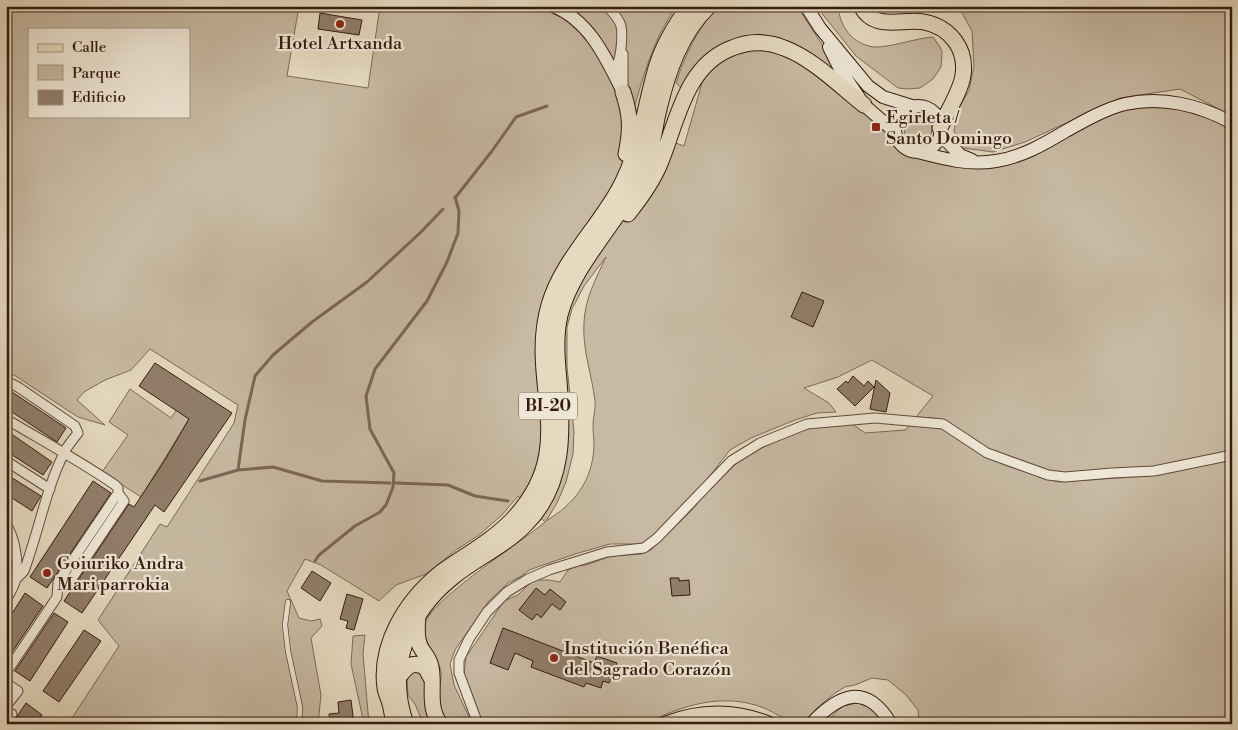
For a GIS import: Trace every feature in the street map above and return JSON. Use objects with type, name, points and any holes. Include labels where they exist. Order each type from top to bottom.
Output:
[{"type":"main road","name":"BI-20","points":[[395,724],[385,690],[384,676],[388,652],[399,622],[416,596],[439,575],[510,522],[527,501],[540,480],[546,461],[549,432],[543,344],[549,305],[566,266],[620,188],[637,147],[661,54],[674,27],[689,6]]},
{"type":"main road","name":"BI-20","points":[[406,724],[400,705],[399,662],[404,643],[418,614],[431,597],[453,577],[510,539],[527,524],[545,499],[555,477],[560,456],[562,413],[556,351],[560,316],[571,284],[625,205],[645,168],[653,144],[659,108],[679,46],[692,26],[709,6]]},
{"type":"main road","points":[[862,6],[869,17],[886,22],[923,22],[934,25],[947,32],[958,43],[964,64],[963,75],[940,131]]},
{"type":"main road","points":[[611,226],[625,218],[650,184],[693,81],[703,67],[714,57],[728,49],[742,44],[757,42],[770,43],[785,48],[801,56],[864,105]]},
{"type":"main road","points":[[607,208],[624,164],[631,124],[629,108],[623,92]]},
{"type":"main road","points":[[418,614],[417,633],[420,646],[431,664],[432,702],[440,724]]},
{"type":"main road","points":[[398,678],[410,664],[420,646]]},
{"type":"main road","points":[[410,664],[424,667],[432,678]]},
{"type":"main road","points":[[385,690],[382,700],[389,724]]},
{"type":"main road","points":[[666,724],[695,715],[723,713],[752,718],[768,724]]},
{"type":"street","points":[[553,6],[572,16],[591,34],[623,92]]},
{"type":"street","points":[[607,6],[617,17],[621,25],[619,62],[613,72]]},
{"type":"street","points":[[806,6],[820,28],[876,93],[890,100],[915,107]]},
{"type":"street","points":[[820,28],[840,70],[864,105],[895,132]]},
{"type":"street","points":[[621,39],[624,69],[623,92]]},
{"type":"street","points":[[914,151],[920,152],[931,148],[935,144],[940,131],[939,122],[932,112],[921,107],[915,107],[909,108],[900,115],[895,126],[899,142],[903,147],[914,151],[954,162],[995,162],[1020,155],[1083,122],[1123,105],[1146,100],[1176,102],[1203,110],[1232,123]]},
{"type":"street","points":[[940,131],[960,155],[979,163]]},
{"type":"street","points":[[6,381],[18,387],[75,426],[78,432],[64,454],[50,489],[24,571],[8,589],[6,600]]},
{"type":"street","points":[[478,724],[459,673],[459,660],[468,639],[486,612],[507,592],[528,579],[549,570],[607,552],[644,548],[657,538],[731,461],[760,443],[807,424],[875,418],[943,424],[987,454],[1048,475],[1065,477],[1112,472],[1154,471],[1232,455]]},
{"type":"street","points":[[6,419],[79,461],[115,485],[124,501],[69,583]]},
{"type":"street","points":[[6,461],[50,489]]},
{"type":"street","points":[[8,670],[57,597],[58,582],[118,493]]},
{"type":"street","points":[[6,524],[16,554],[16,578]]},
{"type":"street","points":[[6,683],[18,691],[8,714]]},
{"type":"street","points":[[811,724],[837,700],[857,697],[875,703],[882,710],[890,724]]},
{"type":"lane","points":[[288,602],[285,625],[288,651],[300,707],[298,724]]},
{"type":"green space","points":[[6,6],[299,6],[287,76],[368,88],[380,6],[460,11],[463,6],[677,6],[660,34],[654,49],[629,126],[684,146],[702,83],[710,68],[722,58],[763,46],[802,62],[889,132],[898,145],[910,155],[990,166],[1133,106],[1177,108],[1203,115],[1232,129],[1232,451],[1155,468],[1067,473],[1037,468],[989,450],[946,422],[936,418],[916,417],[933,396],[872,360],[838,377],[804,388],[829,403],[836,412],[817,413],[795,420],[751,438],[730,450],[702,486],[651,538],[641,544],[610,544],[575,554],[529,570],[508,583],[488,602],[455,650],[450,664],[454,685],[469,717],[468,724],[446,724],[444,720],[439,700],[441,672],[425,638],[424,626],[429,615],[458,587],[545,522],[518,496],[502,515],[479,535],[456,550],[426,574],[396,585],[379,601],[321,565],[305,559],[287,591],[299,618],[311,621],[320,619],[322,626],[311,638],[321,695],[318,724],[68,724],[119,646],[98,620],[160,524],[167,527],[234,423],[238,405],[150,349],[131,370],[105,380],[84,392],[77,400],[105,425],[78,417],[14,375],[6,374]],"holes":[[[606,257],[589,297],[584,322],[584,342],[595,404],[593,460],[580,491],[565,507],[546,521],[557,503],[566,482],[573,454],[574,432],[567,367],[567,327],[572,309],[584,286]]]},
{"type":"green space","points":[[717,6],[797,6],[821,43],[840,80],[816,58],[795,44],[778,39],[768,39],[729,43],[716,48],[703,57],[681,88],[676,83],[684,61],[698,33]]},
{"type":"green space","points":[[816,6],[838,6],[844,27],[853,38],[866,45],[880,47],[933,37],[942,52],[941,67],[933,79],[920,88],[898,88],[856,56]]},
{"type":"green space","points":[[958,6],[1232,6],[1232,116],[1180,89],[1120,98],[1025,142],[993,152],[963,148],[954,131],[958,110],[969,90],[974,67],[972,31]]},
{"type":"green space","points":[[918,115],[928,119],[932,129],[928,139],[918,143],[908,139],[904,129],[908,119]]},
{"type":"green space","points":[[130,389],[171,418],[179,406],[192,414],[141,497],[102,472],[128,435],[109,422]]},
{"type":"green space","points":[[851,423],[865,433],[905,430],[910,425],[941,427],[984,456],[1007,466],[1058,482],[1148,476],[1232,459],[1232,724],[919,724],[918,710],[906,695],[888,680],[872,678],[845,687],[835,693],[817,708],[803,724],[792,722],[749,703],[719,701],[688,706],[645,724],[483,724],[464,674],[466,657],[504,601],[518,595],[533,580],[560,582],[568,570],[577,566],[586,565],[611,556],[642,554],[651,550],[737,463],[753,452],[814,424]]},
{"type":"green space","points":[[365,635],[363,654],[369,724],[364,724],[351,664],[353,636]]},
{"type":"green space","points":[[416,669],[423,672],[435,724],[425,724],[408,695],[407,682],[409,673]]},
{"type":"green space","points":[[857,703],[873,711],[884,724],[823,724],[843,706]]},
{"type":"building","name":"Hotel Artxanda","points":[[320,13],[362,20],[359,35],[318,29]]},
{"type":"building","points":[[802,292],[824,301],[813,327],[791,317]]},
{"type":"building","points":[[155,363],[232,413],[164,512],[155,505],[82,613],[64,601],[129,504],[134,507],[189,419],[139,386]]},
{"type":"building","points":[[853,376],[864,386],[868,381],[874,387],[855,406],[837,389],[846,381],[848,383]]},
{"type":"building","points":[[876,380],[890,393],[886,412],[870,409]]},
{"type":"building","points":[[6,388],[66,428],[57,442],[6,408]]},
{"type":"building","points":[[10,433],[52,462],[43,475],[6,451],[6,437]]},
{"type":"building","points":[[6,474],[41,496],[32,511],[6,494]]},
{"type":"building","points":[[93,481],[111,493],[47,588],[30,577]]},
{"type":"building","points":[[312,571],[331,583],[320,601],[301,588]]},
{"type":"building","points":[[670,578],[679,578],[679,581],[689,580],[690,595],[672,596]]},
{"type":"building","points":[[536,588],[545,595],[550,589],[566,602],[560,610],[552,604],[541,618],[537,614],[532,620],[519,610]]},
{"type":"building","points":[[25,593],[43,606],[6,661],[6,623]]},
{"type":"building","points":[[347,594],[363,599],[354,630],[346,628],[348,621],[340,619]]},
{"type":"building","points":[[54,613],[68,622],[30,681],[15,671]]},
{"type":"building","name":"Institución Benéfica del Sagrado Corazón","points":[[503,628],[594,663],[597,656],[617,663],[609,683],[603,681],[601,688],[586,683],[584,687],[531,667],[533,661],[515,653],[508,670],[490,663]]},
{"type":"building","points":[[84,630],[101,641],[59,702],[43,691]]},
{"type":"building","points":[[351,700],[354,724],[330,724],[329,714],[339,713],[338,702]]},
{"type":"building","points":[[26,703],[42,715],[36,724],[12,724]]},
{"type":"waterway","points":[[455,198],[516,117],[547,106]]},
{"type":"waterway","points":[[455,197],[459,211],[458,233]]},
{"type":"waterway","points":[[238,470],[245,420],[255,376],[273,355],[312,322],[367,282],[443,209]]},
{"type":"waterway","points":[[315,561],[319,555],[355,526],[380,512],[386,505],[393,487],[394,473],[370,429],[366,396],[375,369],[427,301],[447,262],[458,233]]},
{"type":"waterway","points":[[200,481],[238,470],[273,467],[322,481],[390,483]]},
{"type":"waterway","points":[[396,483],[448,485],[475,496],[508,501]]},
{"type":"place","name":"Hotel Artxanda","points":[[340,24]]},
{"type":"place","name":"Egirleta / Santo Domingo","points":[[876,127]]},
{"type":"place","name":"Goiuriko Andra Mari parrokia","points":[[47,573]]},
{"type":"place","name":"Institución Benéfica del Sagrado Corazón","points":[[554,658]]}]
